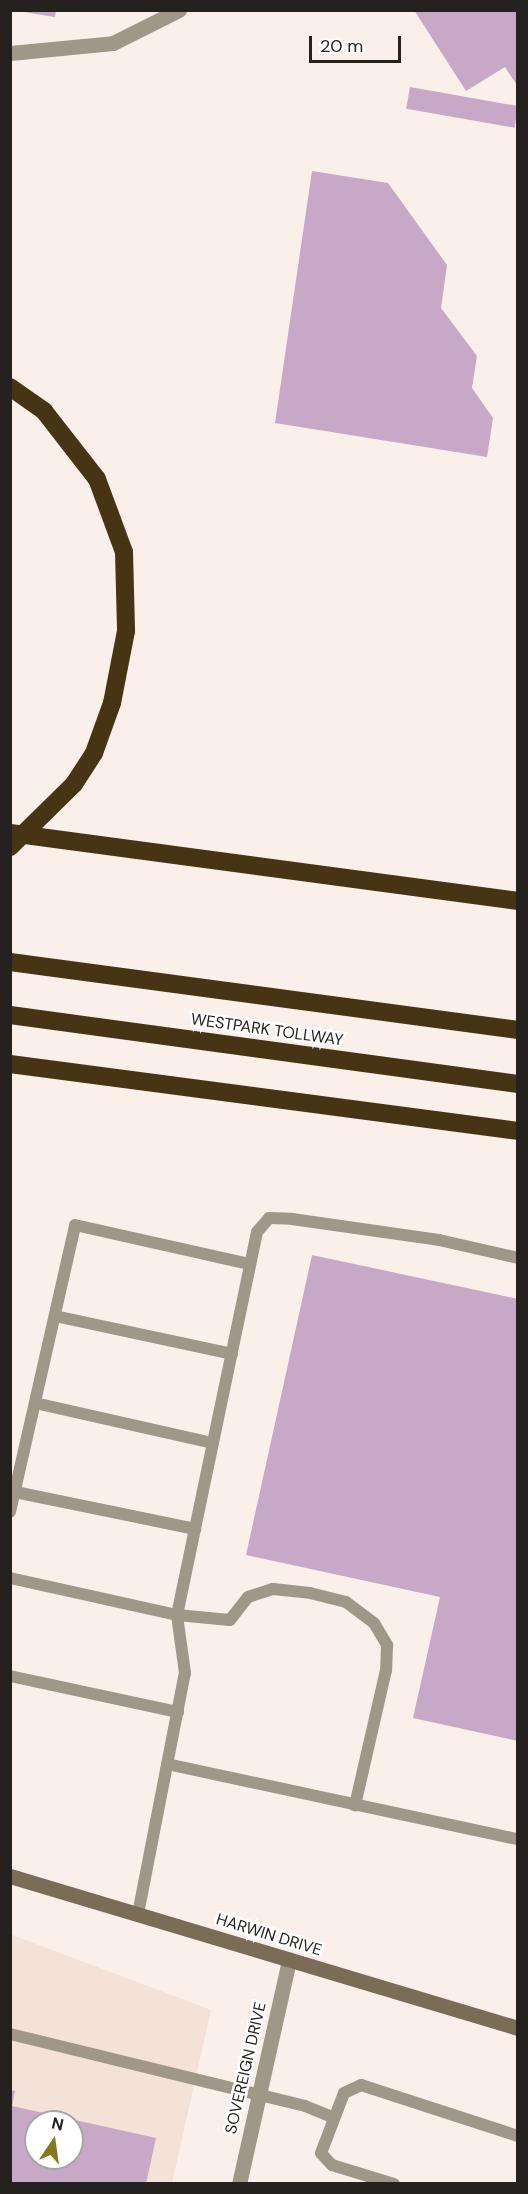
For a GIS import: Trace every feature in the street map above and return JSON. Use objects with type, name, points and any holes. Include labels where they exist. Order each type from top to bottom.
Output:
[{"type":"highway","points":[[10,387],[44,411],[97,479],[124,552],[126,631],[112,703],[94,753],[74,784],[10,847]]},
{"type":"highway","points":[[10,833],[518,901]]},
{"type":"highway","name":"WESTPARK TOLLWAY","points":[[10,963],[518,1030]]},
{"type":"highway","name":"WESTPARK TOLLWAY","points":[[10,1015],[518,1084]]},
{"type":"highway","points":[[10,1064],[518,1131]]},
{"type":"main road","name":"HARWIN DRIVE","points":[[10,1876],[518,2028]]},
{"type":"street","points":[[10,53],[113,43],[179,10]]},
{"type":"street","name":"SOVEREIGN DRIVE","points":[[239,2184],[289,1960]]},
{"type":"lane","points":[[138,1914],[186,1673],[177,1615],[257,1232],[269,1218],[439,1240],[518,1258]]},
{"type":"lane","points":[[10,1512],[75,1225],[250,1264]]},
{"type":"lane","points":[[55,1316],[232,1354]]},
{"type":"lane","points":[[35,1403],[213,1443]]},
{"type":"lane","points":[[15,1492],[195,1529]]},
{"type":"lane","points":[[10,1578],[177,1615],[230,1620],[248,1597],[273,1589],[310,1593],[346,1602],[374,1623],[387,1645],[386,1670],[355,1805]]},
{"type":"lane","points":[[10,1676],[178,1712]]},
{"type":"lane","points":[[167,1764],[518,1839]]},
{"type":"lane","points":[[10,2034],[259,2094],[334,2118]]},
{"type":"lane","points":[[394,2184],[332,2165],[321,2152],[344,2093],[361,2085],[518,2136]]},
{"type":"shaded area","points":[[10,1934],[211,2010],[172,2183],[11,2183]]},
{"type":"building","points":[[11,10],[56,10],[55,17]]},
{"type":"building","points":[[414,10],[518,10],[518,87],[505,67],[466,91]]},
{"type":"building","points":[[410,87],[518,106],[515,128],[406,109]]},
{"type":"building","points":[[312,171],[388,183],[447,265],[441,308],[477,356],[472,388],[493,418],[487,457],[275,423]]},
{"type":"building","points":[[312,1255],[518,1299],[518,1741],[413,1718],[440,1597],[246,1555]]},
{"type":"building","points":[[10,2090],[15,2091],[12,2106],[30,2110],[24,2110],[24,2170],[84,2170],[84,2122],[156,2138],[146,2184],[10,2184]]}]
